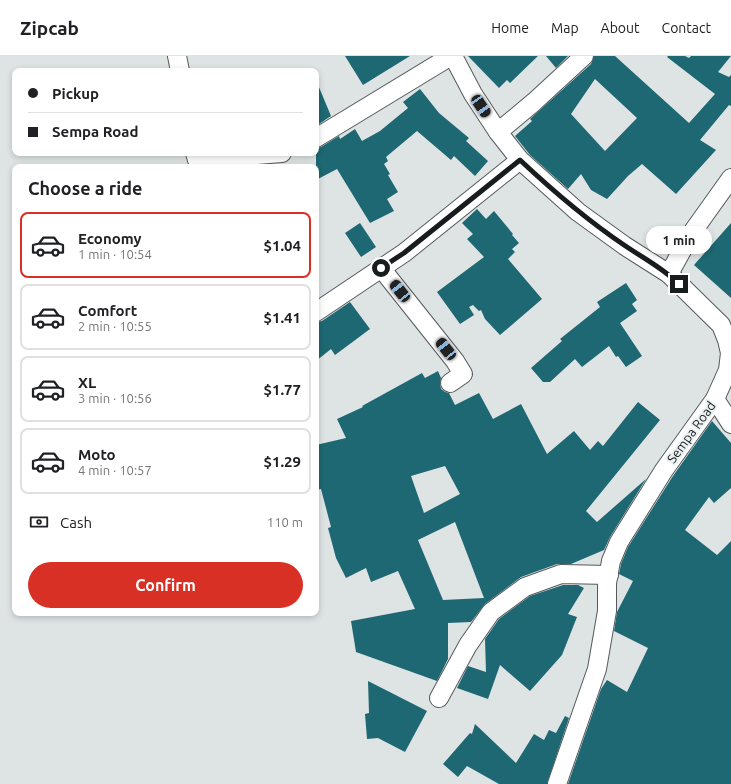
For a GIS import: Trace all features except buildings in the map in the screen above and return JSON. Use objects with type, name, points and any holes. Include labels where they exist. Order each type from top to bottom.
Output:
[{"type":"street","points":[[177,56],[179,68]]},
{"type":"street","points":[[319,136],[452,56]]},
{"type":"street","name":"Sempa Road","points":[[452,56],[473,94],[498,132],[520,160],[578,212],[625,246],[669,274],[721,325],[730,353],[728,370],[715,399],[664,470],[619,542],[611,561],[607,583],[607,611],[597,669],[557,784]]},
{"type":"street","points":[[498,132],[534,102],[584,56]]},
{"type":"street","points":[[197,160],[246,156]]},
{"type":"street","points":[[319,310],[404,253],[520,160]]},
{"type":"street","points":[[669,274],[691,234],[731,178]]},
{"type":"street","points":[[381,268],[455,361],[463,374],[450,383]]},
{"type":"street","points":[[715,399],[731,424]]},
{"type":"street","points":[[439,698],[468,645],[491,612],[525,587],[561,574],[609,575]]},
{"type":"route","points":[[381,268],[404,253],[520,160],[578,212],[625,246],[669,274],[679,284]]}]
